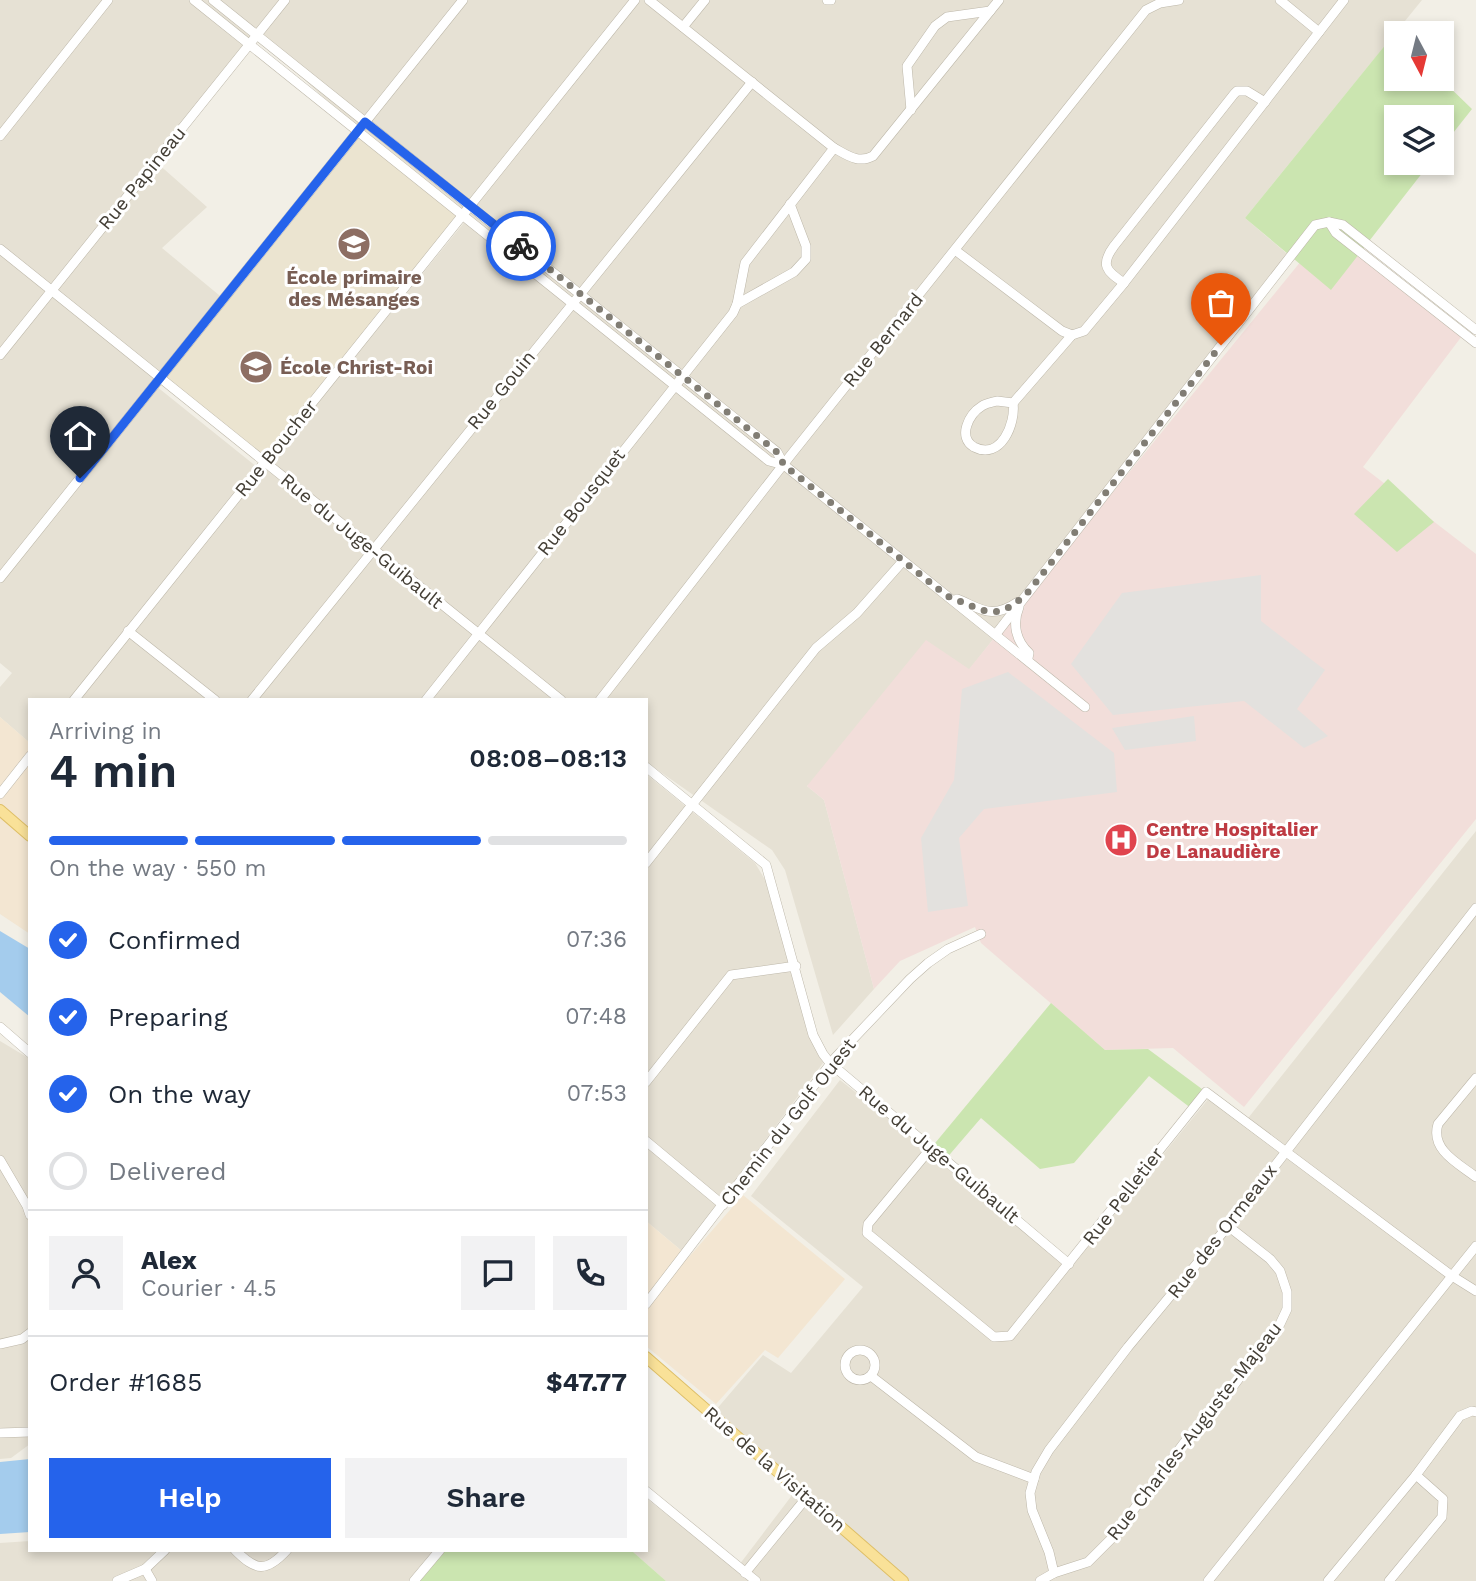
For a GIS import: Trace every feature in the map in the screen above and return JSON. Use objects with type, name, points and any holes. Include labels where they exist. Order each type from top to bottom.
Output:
[{"type":"main road","points":[[0,810],[28,834]]},
{"type":"main road","name":"Rue de la Visitation","points":[[648,1359],[903,1581]]},
{"type":"street","points":[[0,136],[108,0]]},
{"type":"street","points":[[194,0],[769,461],[784,465]]},
{"type":"street","points":[[213,0],[777,452],[784,465],[1085,707]]},
{"type":"street","name":"Rue Papineau","points":[[0,355],[285,0]]},
{"type":"street","points":[[0,578],[463,0]]},
{"type":"street","name":"Rue Boucher","points":[[76,698],[635,0]]},
{"type":"street","points":[[649,0],[834,148],[855,159],[866,160],[873,156],[999,0]]},
{"type":"street","points":[[683,27],[705,0]]},
{"type":"street","name":"Rue Bernard","points":[[602,698],[1146,10],[1160,3],[1179,0]]},
{"type":"street","points":[[1280,0],[1319,32]]},
{"type":"street","points":[[1013,403],[1072,335],[1084,331],[1124,283],[1344,0]]},
{"type":"street","points":[[911,110],[906,76],[908,61],[935,26],[950,16],[990,11]]},
{"type":"street","name":"Rue Gouin","points":[[254,698],[375,550],[579,292],[752,82]]},
{"type":"street","points":[[1124,283],[1109,273],[1107,256],[1114,246],[1237,91],[1247,91],[1265,102]]},
{"type":"street","name":"Rue Bousquet","points":[[428,698],[733,313],[745,263],[834,148]]},
{"type":"street","name":"Rue Bousquet","points":[[737,304],[794,272],[806,259],[806,246],[790,204]]},
{"type":"street","points":[[996,634],[1315,225],[1329,222],[1343,225],[1476,330]]},
{"type":"street","points":[[1329,222],[1336,233],[1476,343]]},
{"type":"street","name":"Rue du Juge-Guibault","points":[[0,249],[558,698]]},
{"type":"street","points":[[955,250],[1062,331],[1072,335]]},
{"type":"street","points":[[998,401],[1013,403],[1015,415],[1012,426],[999,444],[987,449],[975,447],[968,440],[965,431],[967,424],[982,406],[998,401]]},
{"type":"street","points":[[648,860],[816,648],[857,613],[902,561]]},
{"type":"street","points":[[947,596],[976,610],[991,613],[1007,609],[1029,591]]},
{"type":"street","points":[[1021,601],[1016,614],[1016,626],[1021,645],[1029,653],[1028,660]]},
{"type":"street","points":[[128,631],[212,698]]},
{"type":"street","points":[[0,794],[28,759]]},
{"type":"street","name":"Rue du Juge-Guibault","points":[[648,769],[766,865],[813,1035],[830,1063],[1069,1264]]},
{"type":"street","name":"Rue des Ormeaux","points":[[1054,1573],[1049,1552],[1032,1510],[1030,1493],[1049,1450],[1476,908]]},
{"type":"street","name":"Chemin du Golf Ouest","points":[[648,1301],[830,1063],[928,963],[948,949],[981,934]]},
{"type":"street","points":[[648,1080],[731,975],[796,966]]},
{"type":"street","points":[[0,1027],[28,1051]]},
{"type":"street","points":[[1476,1077],[1438,1125],[1436,1133],[1441,1149],[1476,1177]]},
{"type":"street","name":"Rue Pelletier","points":[[932,1148],[868,1224],[867,1233],[995,1337],[1010,1336],[1206,1092],[1452,1276],[1476,1291]]},
{"type":"street","points":[[648,1143],[723,1205]]},
{"type":"street","points":[[0,1160],[28,1209]]},
{"type":"street","name":"Rue Charles-Auguste-Majeau","points":[[1040,1581],[1054,1573],[1088,1562],[1113,1537],[1184,1443],[1234,1385],[1280,1324],[1287,1309],[1287,1292],[1280,1270],[1228,1226]]},
{"type":"street","points":[[1208,1581],[1476,1246]]},
{"type":"street","points":[[0,1344],[22,1339],[28,1334]]},
{"type":"street","points":[[871,1376],[976,1457],[1034,1479]]},
{"type":"street","points":[[1328,1581],[1416,1475],[1460,1416],[1476,1412]]},
{"type":"street","points":[[0,1433],[28,1432]]},
{"type":"street","points":[[1389,1581],[1442,1517],[1443,1499],[1416,1475]]},
{"type":"street","points":[[648,1494],[755,1581]]},
{"type":"street","points":[[744,1573],[807,1497]]},
{"type":"street","points":[[117,1581],[145,1569],[163,1552]]},
{"type":"street","points":[[237,1552],[250,1565],[264,1567],[278,1561],[285,1552]]},
{"type":"street","points":[[414,1581],[438,1552]]},
{"type":"street","points":[[145,1569],[152,1581]]},
{"type":"shaded area","points":[[0,0],[1422,0],[1405,21],[1384,21],[1384,47],[1245,218],[1292,258],[969,670],[807,786],[824,800],[874,989],[833,1035],[785,870],[772,850],[652,766],[648,771],[648,698],[28,698],[28,741],[0,717],[0,687],[12,673],[0,663]],"holes":[[[257,35],[360,132],[467,219],[262,471],[156,386],[225,300],[162,248],[207,207],[156,162]]]},
{"type":"shaded area","points":[[357,132],[463,215],[265,462],[161,379]]},
{"type":"shaded area","points":[[1328,228],[1462,336],[1363,467],[1476,554],[1476,819],[1244,1107],[1173,1048],[1105,1050],[981,943],[975,927],[900,961],[874,989],[824,800],[807,786],[926,640],[969,669]]},
{"type":"shaded area","points":[[1261,575],[1261,621],[1325,670],[1297,709],[1328,736],[1304,748],[1244,701],[1113,715],[1071,664],[1122,593]]},
{"type":"shaded area","points":[[1008,672],[1114,753],[1117,792],[984,809],[959,838],[968,906],[928,912],[921,838],[954,780],[962,689]]},
{"type":"shaded area","points":[[1194,716],[1196,741],[1125,750],[1112,728]]},
{"type":"shaded area","points":[[0,717],[28,741],[28,933],[0,914]]},
{"type":"shaded area","points":[[648,776],[755,863],[767,883],[811,1039],[823,1063],[682,1251],[648,1223]]},
{"type":"shaded area","points":[[1476,831],[1476,1581],[666,1581],[633,1552],[648,1552],[648,1500],[736,1569],[796,1490],[709,1418],[763,1355],[791,1373],[863,1287],[751,1196],[840,1080],[1074,1264],[1209,1098],[1245,1122]]},
{"type":"shaded area","points":[[0,1041],[28,1058],[28,1445],[11,1458],[0,1459]]},
{"type":"shaded area","points":[[743,1195],[845,1279],[778,1358],[765,1350],[716,1404],[648,1348],[648,1223],[689,1257]]},
{"type":"shaded area","points":[[28,1541],[28,1552],[446,1552],[423,1581],[0,1581],[0,1543]]},
{"type":"green space","points":[[1384,47],[1384,91],[1453,91],[1472,109],[1454,132],[1454,105],[1384,105],[1384,175],[1421,175],[1331,290],[1245,218]]},
{"type":"green space","points":[[1388,479],[1434,522],[1397,552],[1354,514]]},
{"type":"green space","points":[[1051,1003],[1105,1050],[1148,1049],[1206,1092],[1192,1109],[1149,1076],[1074,1163],[1040,1169],[981,1118],[945,1160],[931,1148]]},
{"type":"green space","points":[[436,1552],[633,1552],[666,1581],[412,1581]]},
{"type":"water","points":[[0,931],[28,948],[28,1015],[0,992]]},
{"type":"water","points":[[28,1459],[28,1532],[0,1534],[0,1462]]},
{"type":"way so far","points":[[521,246],[777,452],[784,465],[902,561],[947,596],[976,610],[991,613],[1007,609],[1029,591],[1221,345]]},
{"type":"place","name":"École primaire des Mésanges","points":[[354,244]]},
{"type":"place","name":"École Christ-Roi","points":[[256,367]]},
{"type":"place","name":"Centre Hospitalier De Lanaudière","points":[[1121,840]]},
{"type":"route","points":[[80,478],[365,122],[521,246]]}]
